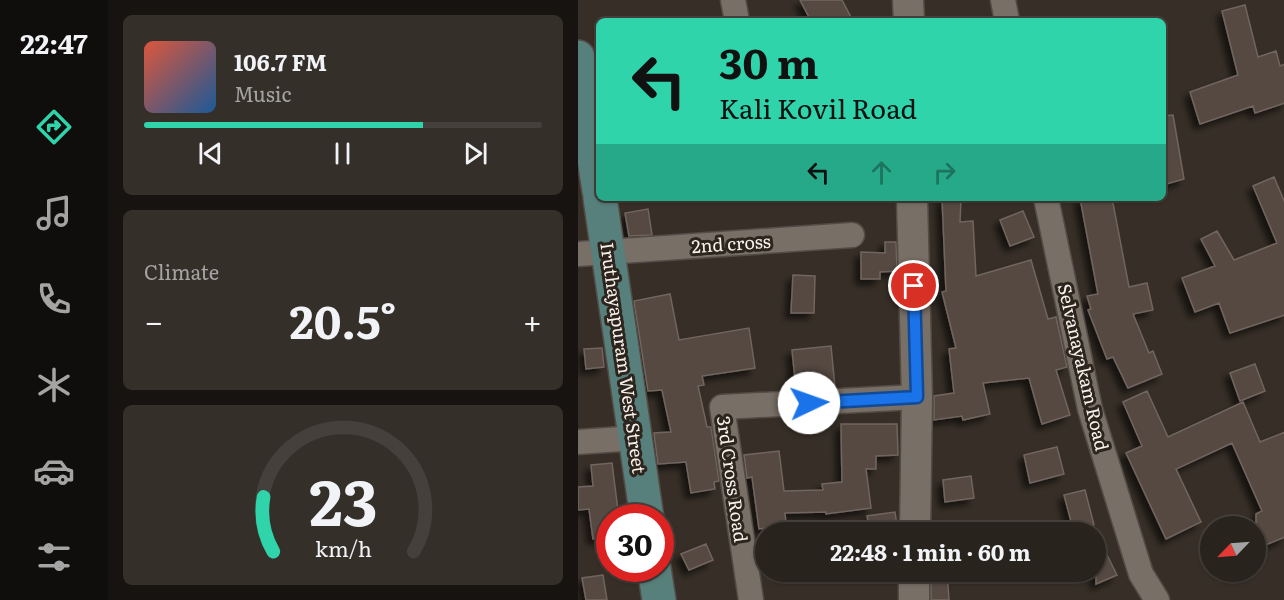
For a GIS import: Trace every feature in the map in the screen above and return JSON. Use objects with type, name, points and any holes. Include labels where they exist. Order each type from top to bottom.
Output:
[{"type":"main road","points":[[578,57],[581,99],[596,176]]},
{"type":"main road","name":"Iruthayapuram West Street","points":[[600,201],[594,252],[635,438],[645,504]]},
{"type":"main road","points":[[656,582],[659,600]]},
{"type":"street","points":[[733,0],[736,18]]},
{"type":"street","points":[[908,0],[909,18]]},
{"type":"street","points":[[1003,0],[1006,18]]},
{"type":"street","points":[[912,201],[917,397],[915,522]]},
{"type":"street","name":"Selvanayakam Road","points":[[1047,201],[1090,409],[1141,574],[1157,600]]},
{"type":"street","name":"2nd cross","points":[[594,252],[852,235]]},
{"type":"street","name":"3rd Cross Road","points":[[751,600],[722,407],[917,397]]},
{"type":"street","points":[[578,442],[635,438]]},
{"type":"street","points":[[914,582],[914,600]]},
{"type":"building","points":[[800,0],[842,0],[851,18],[809,18]]},
{"type":"building","points":[[1245,5],[1258,57],[1276,51],[1280,66],[1285,64],[1285,103],[1255,113],[1253,106],[1200,124],[1190,92],[1238,75],[1222,11]]},
{"type":"building","points":[[1173,115],[1184,179],[1166,184],[1166,116]]},
{"type":"building","points":[[1274,177],[1285,203],[1285,315],[1230,333],[1219,303],[1195,312],[1182,278],[1215,266],[1201,239],[1217,231],[1234,260],[1277,243],[1253,186]]},
{"type":"building","points":[[942,201],[961,201],[960,222],[973,221],[976,276],[1031,260],[1048,319],[1056,317],[1067,367],[1056,370],[1070,415],[1042,424],[1029,378],[983,383],[990,414],[963,420],[962,416],[934,420],[934,396],[954,393],[949,349],[956,348],[942,292],[946,291]]},
{"type":"building","points":[[1081,201],[1113,201],[1129,287],[1147,283],[1153,310],[1133,314],[1149,353],[1153,351],[1162,374],[1128,388],[1113,357],[1107,359],[1088,310],[1091,309],[1087,296],[1098,294]]},
{"type":"building","points":[[648,209],[652,235],[629,236],[625,213]]},
{"type":"building","points":[[1023,211],[1034,237],[1010,246],[1000,220]]},
{"type":"building","points":[[885,242],[896,242],[897,271],[880,272],[880,279],[861,279],[861,252],[885,253]]},
{"type":"building","points":[[793,275],[815,276],[814,313],[791,313]]},
{"type":"building","points":[[670,294],[679,340],[749,328],[755,368],[702,376],[704,385],[698,386],[707,427],[711,427],[719,481],[714,482],[715,489],[691,493],[686,462],[658,464],[654,433],[671,432],[662,390],[648,391],[634,301]]},
{"type":"building","points":[[831,346],[835,387],[796,389],[792,350]]},
{"type":"building","points":[[602,348],[604,367],[586,369],[584,349]]},
{"type":"building","points":[[1255,364],[1265,391],[1240,401],[1230,373]]},
{"type":"building","points":[[1147,391],[1168,437],[1243,402],[1260,442],[1285,432],[1285,537],[1266,545],[1266,516],[1256,516],[1262,511],[1232,443],[1176,469],[1200,522],[1166,539],[1126,453],[1142,446],[1123,402]]},
{"type":"building","points":[[841,424],[897,424],[898,455],[876,456],[876,469],[866,469],[871,508],[826,514],[826,512],[785,513],[786,522],[758,522],[752,477],[747,478],[744,455],[779,451],[784,491],[823,490],[822,484],[842,482]]},
{"type":"building","points":[[1057,447],[1064,474],[1030,483],[1024,455]]},
{"type":"building","points":[[612,463],[617,504],[596,504],[596,539],[593,539],[589,509],[578,510],[578,487],[593,486],[591,465]]},
{"type":"building","points":[[971,476],[974,498],[945,502],[943,480]]},
{"type":"building","points":[[1085,490],[1093,522],[1071,522],[1064,495]]},
{"type":"building","points":[[895,512],[896,522],[868,522],[867,516]]},
{"type":"building","points":[[706,544],[713,560],[689,570],[681,554]]},
{"type":"building","points":[[1106,553],[1117,575],[1106,580]]},
{"type":"building","points":[[596,576],[596,582],[604,582],[607,600],[586,600],[582,578]]},
{"type":"building","points":[[931,582],[948,582],[949,600],[931,600]]},
{"type":"route","points":[[809,403],[917,397],[914,286]]}]
